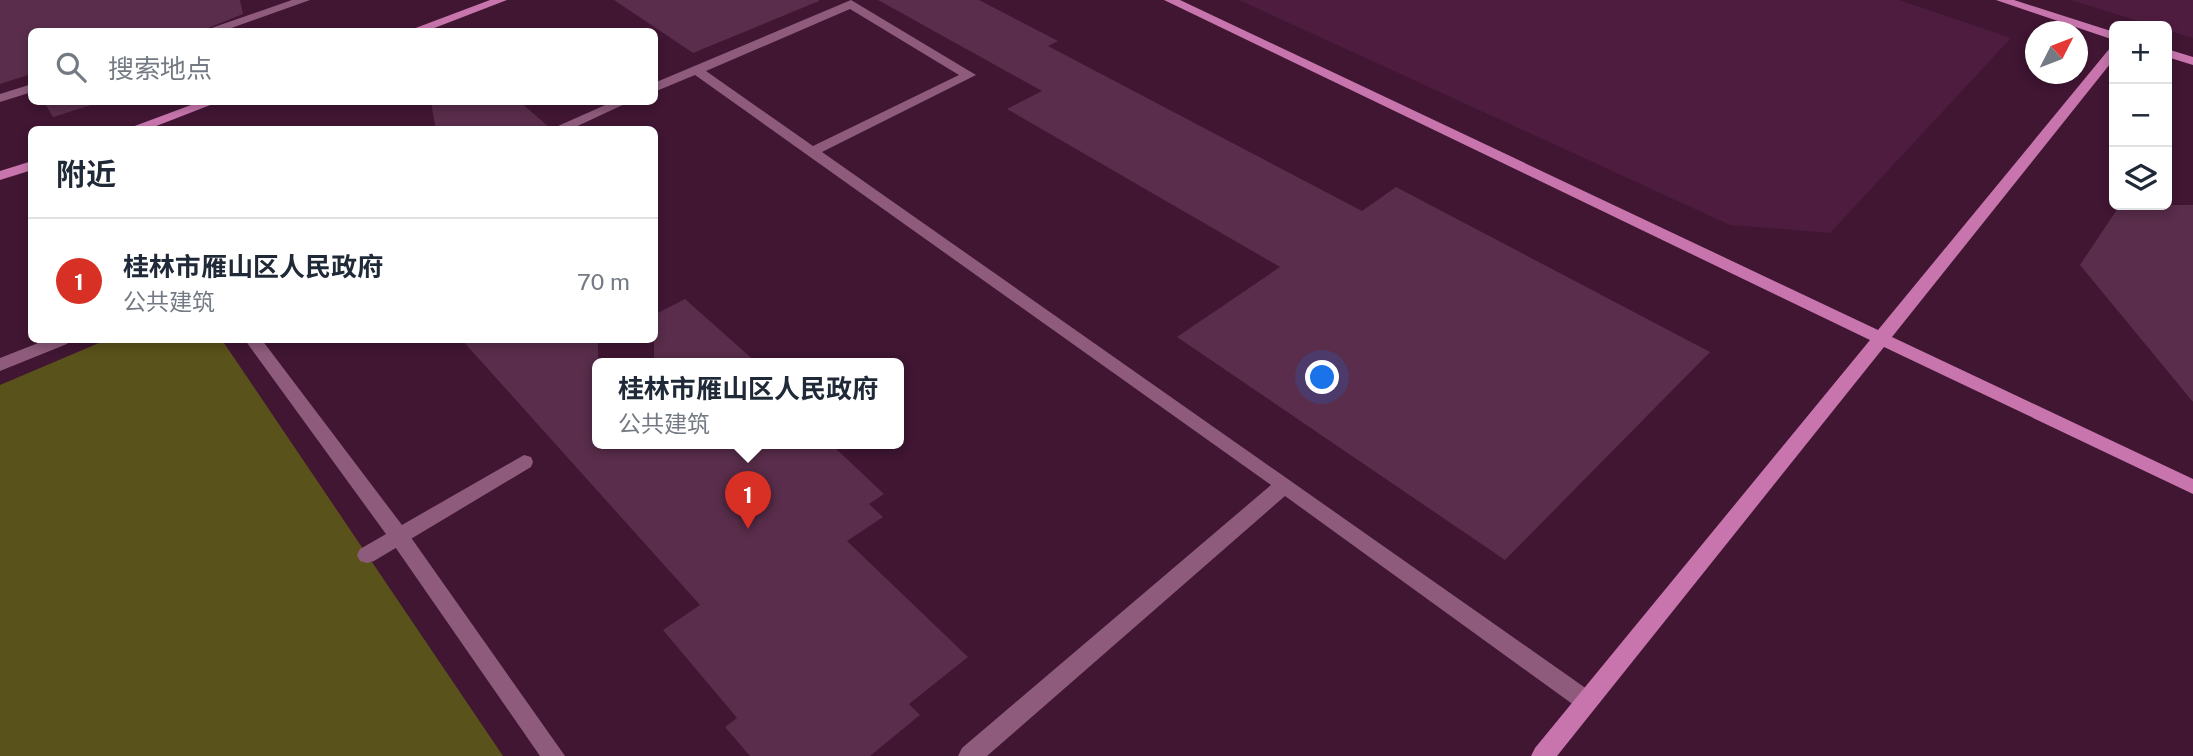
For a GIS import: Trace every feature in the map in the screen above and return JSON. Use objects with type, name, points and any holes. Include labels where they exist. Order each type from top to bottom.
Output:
[{"type":"street","points":[[218,28],[304,0]]},
{"type":"street","points":[[422,28],[502,0]]},
{"type":"street","points":[[1170,0],[2193,487]]},
{"type":"street","points":[[2002,0],[2109,34]]},
{"type":"street","points":[[658,86],[851,4],[969,75],[812,152]]},
{"type":"street","points":[[2172,55],[2193,61]]},
{"type":"street","points":[[1543,756],[2109,57]]},
{"type":"street","points":[[696,70],[1586,701]]},
{"type":"street","points":[[0,98],[28,89]]},
{"type":"street","points":[[142,126],[202,105]]},
{"type":"street","points":[[565,126],[615,105]]},
{"type":"street","points":[[0,176],[28,166]]},
{"type":"street","points":[[0,365],[54,343]]},
{"type":"street","points":[[255,343],[398,535],[553,756]]},
{"type":"street","points":[[367,555],[524,462]]},
{"type":"street","points":[[970,756],[1284,485]]},
{"type":"shaded area","points":[[1239,0],[1899,0],[2011,38],[1830,233],[1730,225]]},
{"type":"shaded area","points":[[2070,0],[2193,0],[2193,38],[2172,32],[2172,21],[2139,21]]},
{"type":"shaded area","points":[[99,343],[224,343],[503,756],[0,756],[0,385]]},
{"type":"building","points":[[0,0],[240,0],[243,14],[208,28],[28,28],[28,75],[0,84]]},
{"type":"building","points":[[614,0],[819,0],[693,53]]},
{"type":"building","points":[[878,0],[979,0],[1058,41],[1048,46],[1362,211],[1396,187],[1710,352],[1505,560],[1177,337],[1280,267],[1007,109],[1042,91]]},
{"type":"building","points":[[46,105],[91,105],[53,117]]},
{"type":"building","points":[[432,105],[523,105],[548,126],[435,126]]},
{"type":"building","points":[[2172,205],[2193,205],[2193,402],[2080,265],[2117,210],[2172,210]]},
{"type":"building","points":[[685,299],[751,358],[654,358],[654,343],[658,343],[658,313]]},
{"type":"building","points":[[465,343],[598,343],[598,358],[592,358],[592,449],[836,449],[884,494],[869,504],[883,517],[847,541],[968,657],[909,704],[920,715],[870,756],[750,756],[725,727],[737,718],[663,630],[700,605]]},
{"type":"place","name":"桂林市雁山区人民政府","points":[[748,529]]}]
